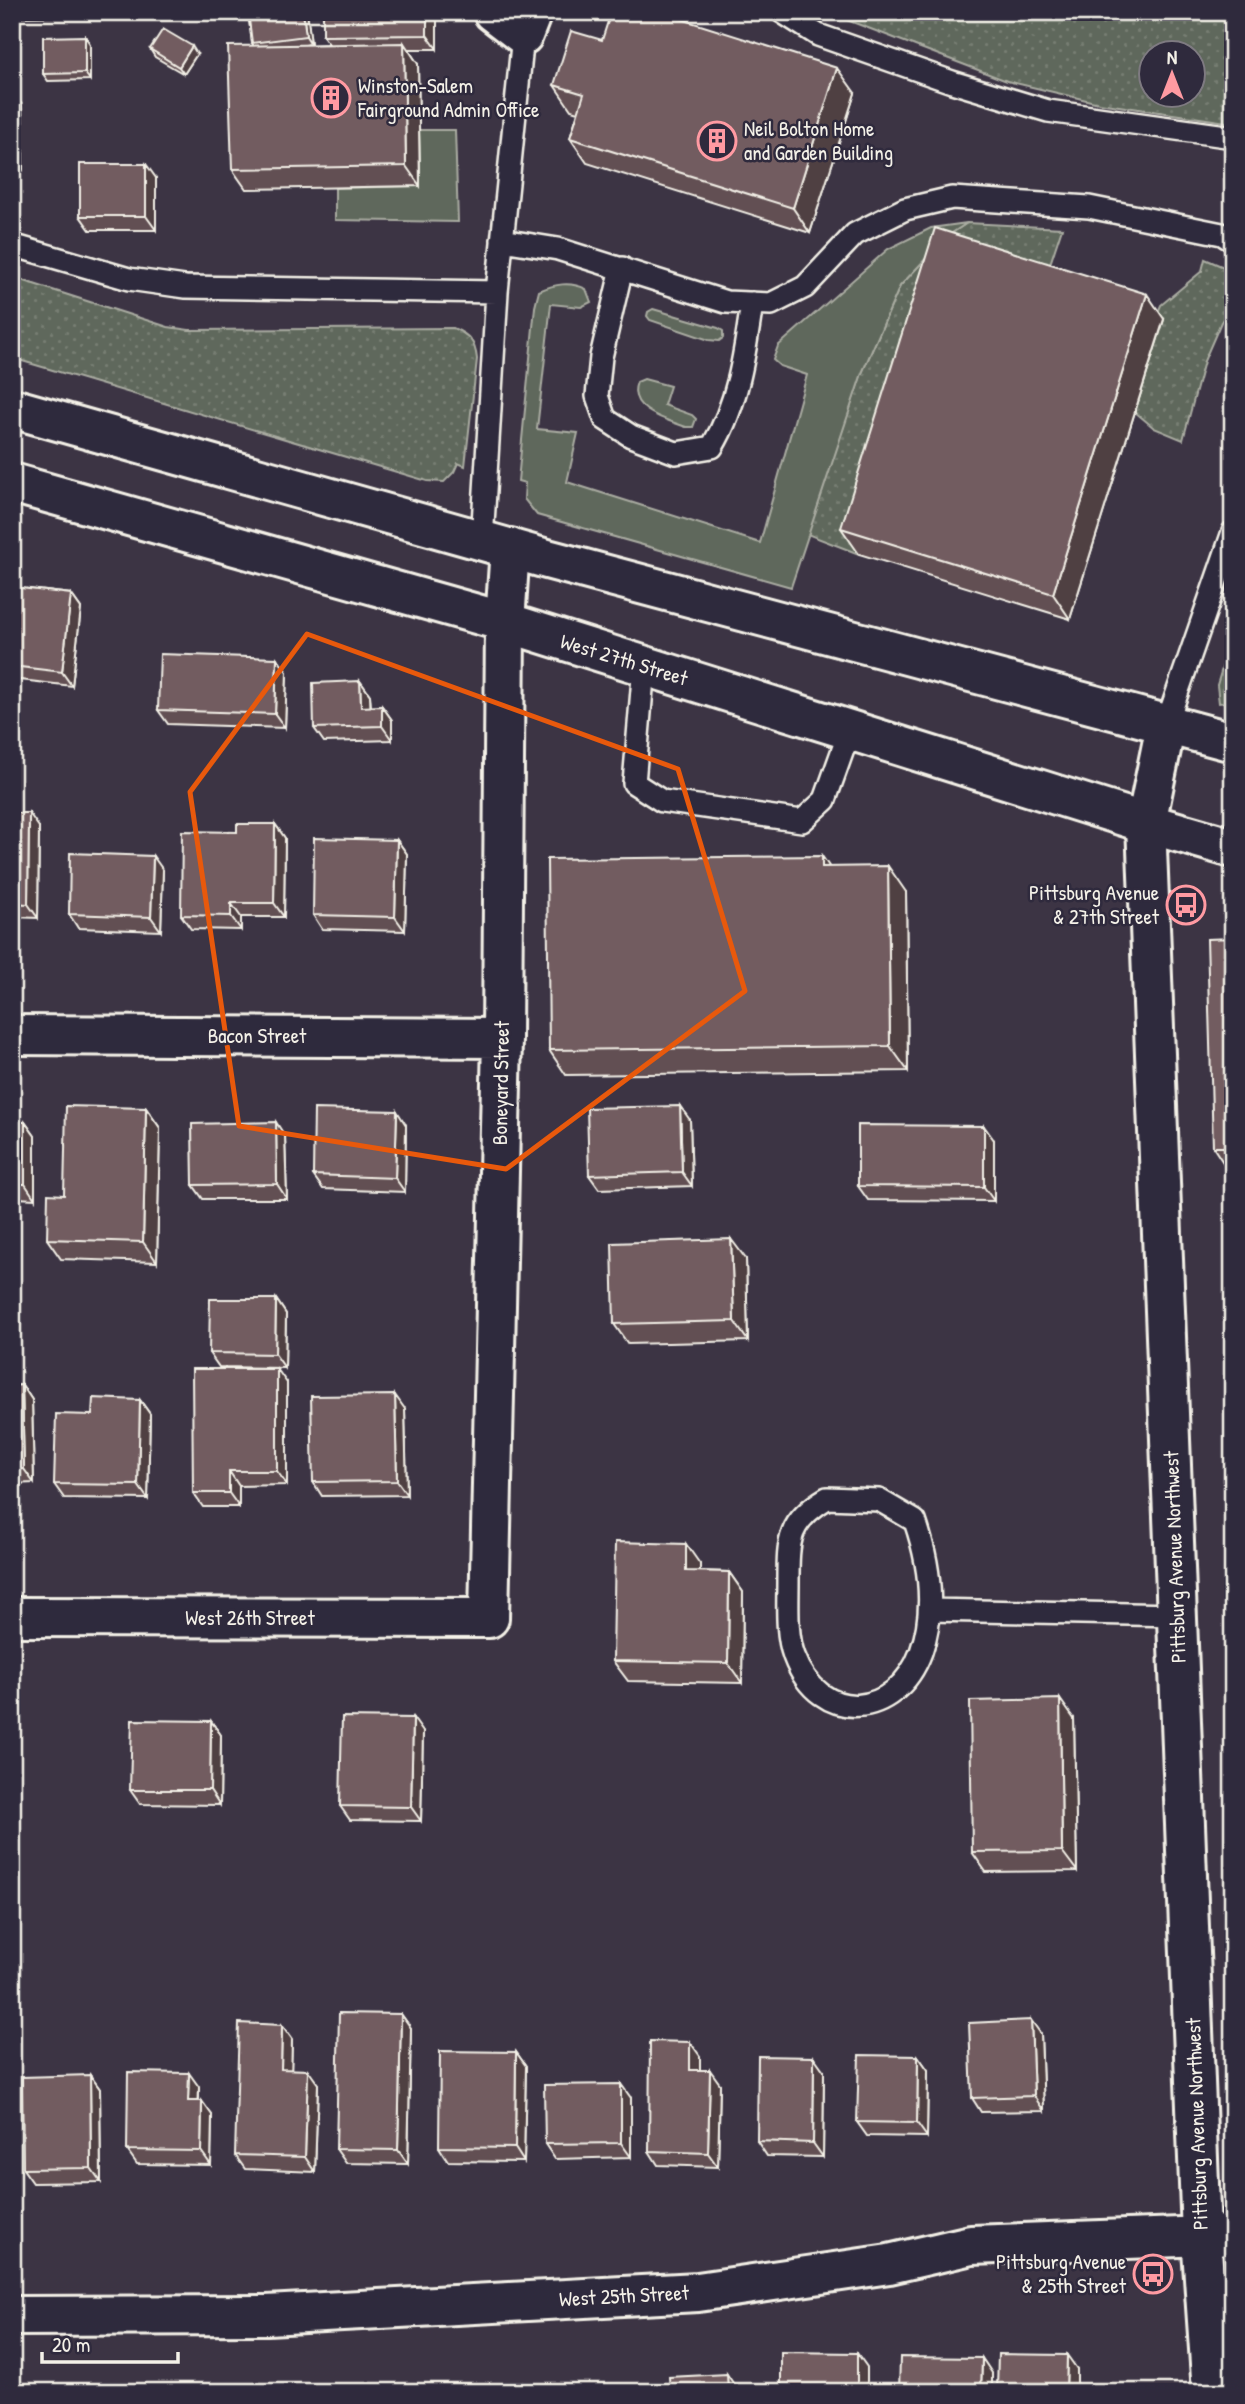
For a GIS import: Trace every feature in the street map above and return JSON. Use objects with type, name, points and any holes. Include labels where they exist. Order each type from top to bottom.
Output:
[{"type":"street","points":[[493,12],[528,23]]},
{"type":"street","points":[[12,408],[496,545],[1233,743]]},
{"type":"street","name":"West 27th Street","points":[[12,483],[505,622],[1233,848]]},
{"type":"street","name":"Boneyard Street","points":[[489,1618],[502,1038],[505,622],[496,545]]},
{"type":"street","name":"Pittsburg Avenue Northwest","points":[[1166,725],[1146,823],[1178,1615],[1217,2235],[1212,2392]]},
{"type":"street","name":"Bacon Street","points":[[12,1035],[502,1038]]},
{"type":"street","name":"West 26th Street","points":[[12,1617],[489,1618]]},
{"type":"street","name":"West 25th Street","points":[[12,2316],[267,2315],[698,2292],[890,2264],[971,2245],[1217,2235]]},
{"type":"lane","points":[[782,12],[818,35],[952,82],[1048,111],[1233,137]]},
{"type":"lane","points":[[496,545],[497,292],[528,23]]},
{"type":"lane","points":[[502,240],[558,249],[726,302],[771,304],[805,287],[855,234],[905,209],[952,198],[1089,207],[1222,234],[1233,242]]},
{"type":"lane","points":[[12,245],[128,279],[185,286],[497,292]]},
{"type":"lane","points":[[622,268],[601,357],[597,396],[605,419],[631,436],[676,453],[712,447],[725,426],[745,351],[752,303]]},
{"type":"lane","points":[[1166,725],[1233,532]]},
{"type":"lane","points":[[644,666],[634,783],[662,801],[802,821],[825,800],[850,730]]},
{"type":"lane","points":[[827,1498],[879,1500],[915,1521],[922,1543],[930,1610],[921,1652],[903,1682],[883,1700],[860,1707],[844,1705],[825,1696],[806,1681],[793,1655],[788,1620],[791,1533],[808,1509],[827,1498]]},
{"type":"lane","points":[[930,1610],[1178,1615]]},
{"type":"highlighted area","points":[[307,634],[678,769],[745,991],[506,1169],[239,1126],[190,792]]},
{"type":"green space","points":[[826,12],[1233,12],[1233,123],[1099,103],[1007,81]]},
{"type":"green space","points":[[419,130],[455,130],[458,222],[335,220],[335,188],[420,186]]},
{"type":"green space","points":[[967,223],[1062,228],[1044,282],[859,554],[807,534],[862,373],[900,286],[946,237]]},
{"type":"green space","points":[[967,223],[946,237],[900,286],[862,373],[791,587],[537,515],[524,499],[525,483],[518,481],[535,307],[539,291],[557,285],[574,285],[586,289],[591,302],[581,307],[551,304],[537,429],[578,433],[567,482],[760,543],[807,375],[780,366],[773,360],[778,346],[888,249],[931,228]]},
{"type":"green space","points":[[1205,259],[1233,271],[1233,305],[1221,322],[1204,361],[1183,440],[1154,428],[1135,412],[1164,320],[1156,317],[1161,305],[1202,271]]},
{"type":"green space","points":[[12,277],[168,327],[189,330],[453,328],[470,339],[477,359],[465,466],[458,463],[454,472],[444,482],[427,481],[12,358]]},
{"type":"green space","points":[[653,309],[718,328],[723,331],[723,338],[719,341],[709,340],[650,320],[648,312]]},
{"type":"green space","points":[[644,379],[670,386],[664,405],[692,415],[696,419],[693,427],[669,421],[643,407],[635,392],[637,382]]},
{"type":"green space","points":[[1233,632],[1233,706],[1228,702],[1219,703],[1217,685]]},
{"type":"building","points":[[248,12],[303,12],[306,36],[252,43]]},
{"type":"building","points":[[323,12],[427,12],[427,35],[323,36]]},
{"type":"building","name":"Neil Bolton Home and Garden Building","points":[[611,12],[659,12],[837,68],[793,208],[570,138],[584,94],[554,85],[571,31],[602,40]]},
{"type":"building","points":[[163,29],[192,46],[179,67],[150,49]]},
{"type":"building","points":[[85,36],[85,73],[43,74],[43,37]]},
{"type":"building","name":"Winston-Salem Fairground Admin Office","points":[[404,43],[406,166],[232,169],[228,46]]},
{"type":"building","points":[[12,90],[13,154],[12,154]]},
{"type":"building","points":[[80,164],[146,164],[146,216],[80,216]]},
{"type":"building","points":[[935,228],[1147,294],[1053,594],[841,528]]},
{"type":"building","points":[[12,587],[71,594],[62,672],[12,666]]},
{"type":"building","points":[[160,654],[277,658],[275,714],[158,710]]},
{"type":"building","points":[[360,681],[361,707],[382,706],[382,726],[314,728],[313,683]]},
{"type":"building","points":[[12,813],[29,813],[28,904],[12,903]]},
{"type":"building","points":[[237,824],[275,824],[274,903],[231,903],[231,916],[181,915],[182,831],[237,832]]},
{"type":"building","points":[[314,838],[397,840],[395,917],[313,915]]},
{"type":"building","points":[[70,853],[153,856],[151,917],[69,914]]},
{"type":"building","points":[[822,856],[822,867],[888,866],[890,1046],[549,1050],[547,859]]},
{"type":"building","points":[[1233,938],[1233,1147],[1213,1147],[1207,939]]},
{"type":"building","points":[[66,1106],[146,1108],[143,1242],[47,1239],[48,1194],[64,1195]]},
{"type":"building","points":[[680,1106],[682,1172],[589,1175],[587,1108]]},
{"type":"building","points":[[314,1109],[397,1111],[395,1178],[313,1175]]},
{"type":"building","points":[[12,1122],[25,1122],[25,1184],[12,1184]]},
{"type":"building","points":[[276,1122],[277,1184],[193,1185],[192,1124]]},
{"type":"building","points":[[858,1125],[984,1126],[984,1187],[858,1186]]},
{"type":"building","points":[[731,1239],[734,1321],[614,1324],[612,1243]]},
{"type":"building","points":[[210,1299],[276,1299],[275,1354],[209,1353]]},
{"type":"building","points":[[192,1369],[277,1369],[277,1471],[229,1471],[229,1493],[193,1493]]},
{"type":"building","points":[[22,1385],[24,1469],[12,1470],[12,1386]]},
{"type":"building","points":[[395,1395],[397,1481],[313,1482],[311,1396]]},
{"type":"building","points":[[93,1398],[140,1400],[138,1485],[54,1484],[56,1414],[92,1415]]},
{"type":"building","points":[[615,1542],[686,1544],[686,1571],[729,1572],[728,1663],[613,1661]]},
{"type":"building","points":[[1060,1699],[1062,1851],[972,1852],[970,1701]]},
{"type":"building","points":[[342,1717],[413,1718],[411,1807],[340,1806]]},
{"type":"building","points":[[132,1720],[211,1721],[210,1790],[130,1790]]},
{"type":"building","points":[[339,2013],[401,2014],[398,2150],[336,2149]]},
{"type":"building","points":[[1031,2020],[1034,2096],[972,2098],[969,2023]]},
{"type":"building","points":[[239,2023],[282,2025],[281,2069],[308,2070],[305,2157],[235,2155]]},
{"type":"building","points":[[650,2041],[690,2042],[690,2070],[710,2070],[708,2153],[649,2151]]},
{"type":"building","points":[[440,2051],[516,2052],[515,2148],[439,2147]]},
{"type":"building","points":[[859,2055],[918,2056],[917,2123],[857,2122]]},
{"type":"building","points":[[758,2056],[814,2057],[813,2143],[757,2141]]},
{"type":"building","points":[[128,2072],[189,2073],[188,2101],[202,2101],[201,2151],[127,2150]]},
{"type":"building","points":[[90,2075],[91,2168],[23,2169],[22,2077]]},
{"type":"building","points":[[621,2084],[621,2143],[545,2144],[544,2085]]},
{"type":"building","points":[[781,2352],[857,2353],[857,2392],[781,2392]]},
{"type":"building","points":[[998,2354],[1067,2355],[1066,2392],[997,2390]]},
{"type":"building","points":[[900,2357],[982,2358],[981,2392],[899,2392]]},
{"type":"building","points":[[727,2374],[728,2392],[670,2392],[669,2377]]},
{"type":"building","points":[[523,2384],[523,2392],[453,2392],[453,2385]]},
{"type":"place","name":"Winston-Salem Fairground Admin Office","points":[[331,98]]},
{"type":"place","name":"Neil Bolton Home and Garden Building","points":[[717,141]]},
{"type":"place","name":"Pittsburg Avenue & 27th Street","points":[[1186,905]]},
{"type":"place","name":"Pittsburg Avenue & 25th Street","points":[[1153,2274]]}]
